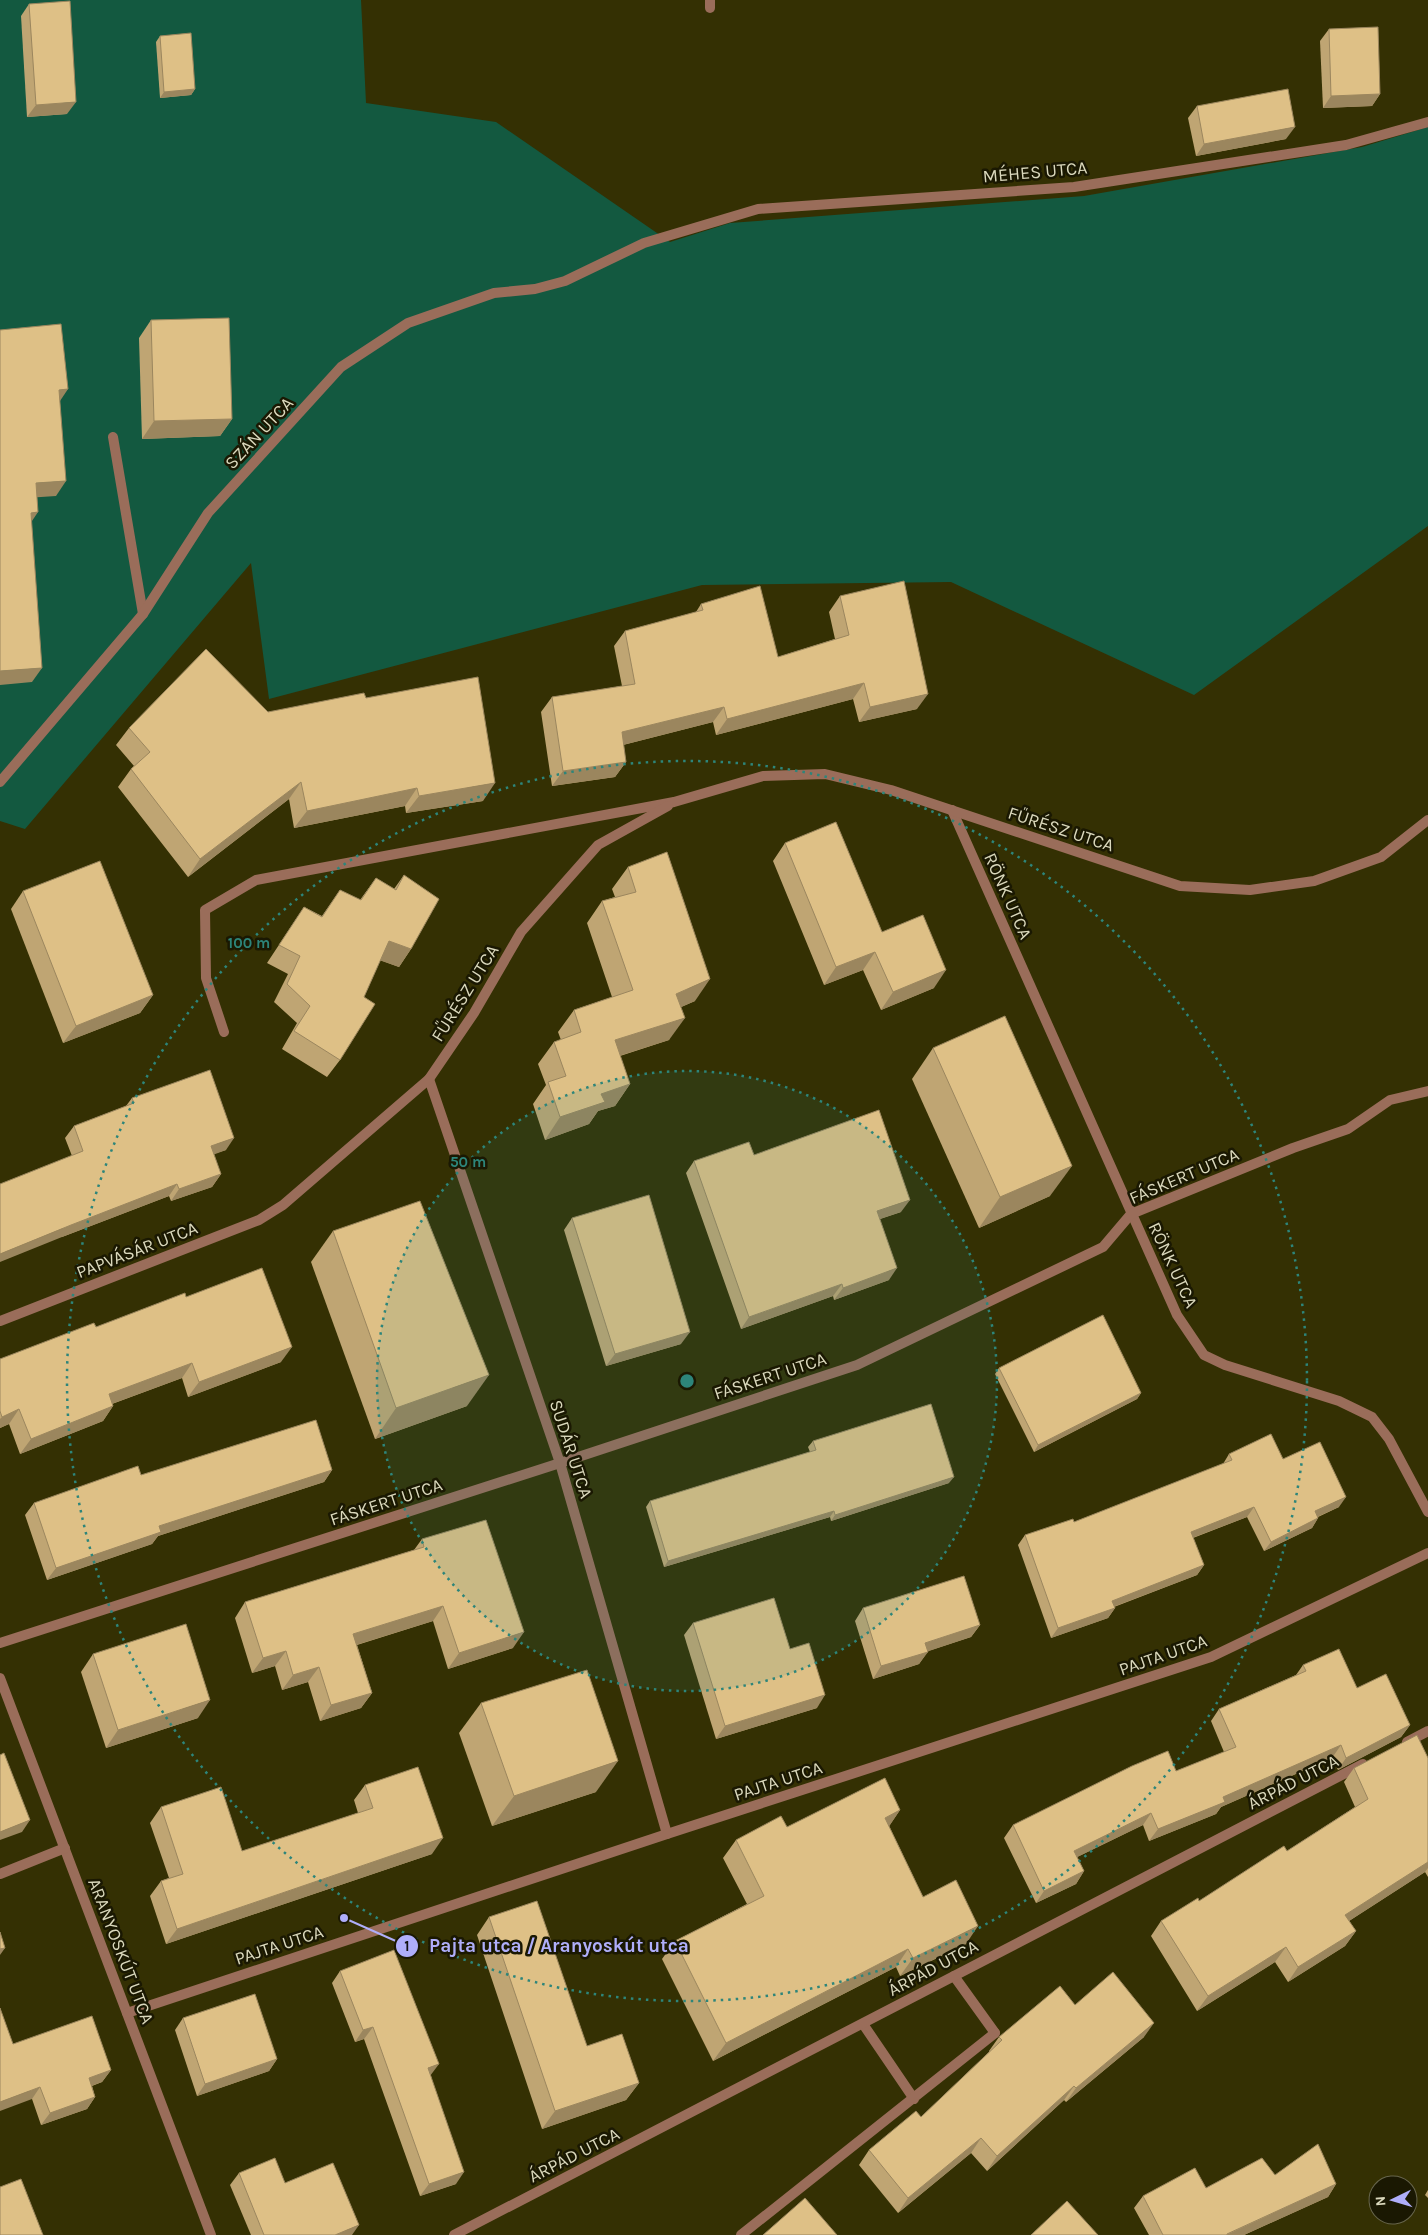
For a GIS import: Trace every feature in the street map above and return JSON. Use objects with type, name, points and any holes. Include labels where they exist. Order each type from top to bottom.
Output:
[{"type":"street","name":"MÉHES UTCA","points":[[644,243],[758,209],[1074,187],[1346,145],[1428,122]]},
{"type":"street","name":"SZÁN UTCA","points":[[0,782],[143,614],[208,513],[341,367],[408,324],[494,293],[535,289],[565,281],[644,243]]},
{"type":"street","points":[[113,437],[143,614]]},
{"type":"street","name":"FŰRÉSZ UTCA","points":[[224,1032],[206,978],[204,910],[256,880],[674,802],[763,776],[825,774],[891,790],[1180,886],[1250,890],[1314,881],[1382,857],[1428,820]]},
{"type":"street","name":"FŰRÉSZ UTCA","points":[[283,1205],[429,1079],[474,1013],[521,932],[598,845],[674,802]]},
{"type":"street","name":"RÖNK UTCA","points":[[952,810],[1177,1315],[1204,1355],[1225,1365],[1339,1401],[1372,1417],[1390,1439],[1428,1512]]},
{"type":"street","name":"SUDÁR UTCA","points":[[429,1079],[560,1463],[666,1834]]},
{"type":"street","name":"FÁSKERT UTCA","points":[[0,1643],[560,1463],[857,1365],[1103,1247],[1131,1214],[1293,1148],[1348,1129],[1390,1100],[1428,1091]]},
{"type":"street","name":"PAPVÁSÁR UTCA","points":[[0,1321],[259,1220],[283,1205]]},
{"type":"street","name":"PAJTA UTCA","points":[[127,2013],[666,1834],[1211,1657],[1428,1553]]},
{"type":"street","name":"ARANYOSKÚT UTCA","points":[[0,1678],[211,2235]]},
{"type":"street","points":[[1393,1749],[1428,1731]]},
{"type":"street","name":"ÁRPÁD UTCA","points":[[454,2235],[1376,1758]]},
{"type":"street","points":[[0,1874],[64,1848]]},
{"type":"street","points":[[741,2235],[995,2033],[954,1976]]},
{"type":"street","points":[[863,2024],[914,2099]]},
{"type":"green space","points":[[0,0],[361,0],[366,103],[496,122],[670,242],[730,223],[1084,196],[1362,147],[1428,127],[1428,526],[1194,695],[951,582],[702,585],[269,699],[251,563],[25,829],[0,821]]},
{"type":"building","points":[[70,1],[76,102],[36,105],[29,4]]},
{"type":"building","points":[[1378,27],[1380,94],[1331,96],[1329,29]]},
{"type":"building","points":[[191,33],[195,89],[164,92],[160,36]]},
{"type":"building","points":[[1288,89],[1295,127],[1204,144],[1197,106]]},
{"type":"building","points":[[229,318],[232,419],[154,421],[151,320]]},
{"type":"building","points":[[61,324],[68,389],[59,390],[66,481],[36,483],[38,512],[31,513],[42,668],[0,671],[0,330]]},
{"type":"building","points":[[904,581],[928,694],[870,707],[864,683],[727,719],[724,707],[622,732],[626,762],[563,771],[552,697],[635,684],[625,631],[703,610],[701,604],[760,586],[778,657],[849,635],[840,596]]},
{"type":"building","points":[[206,649],[268,712],[364,693],[366,698],[478,677],[495,783],[419,796],[417,788],[307,811],[301,782],[200,859],[131,769],[150,752],[129,728]]},
{"type":"building","points":[[836,822],[882,932],[923,915],[946,970],[893,992],[875,952],[836,967],[785,843]]},
{"type":"building","points":[[667,852],[710,979],[676,994],[685,1018],[615,1040],[630,1084],[601,1094],[605,1102],[560,1117],[548,1082],[566,1076],[554,1042],[581,1032],[574,1010],[633,990],[602,901],[636,892],[628,867]]},
{"type":"building","points":[[100,861],[153,995],[76,1026],[23,891]]},
{"type":"building","points":[[404,875],[439,899],[411,949],[389,941],[364,997],[375,1004],[340,1060],[294,1031],[310,1006],[287,984],[300,956],[279,945],[304,907],[322,917],[340,890],[361,900],[376,878],[396,890]]},
{"type":"building","points":[[1005,1016],[1072,1166],[1000,1197],[933,1048]]},
{"type":"building","points":[[210,1070],[234,1138],[211,1146],[221,1174],[179,1189],[177,1184],[0,1254],[0,1184],[83,1151],[74,1126],[134,1103],[132,1098]]},
{"type":"building","points":[[879,1110],[910,1200],[877,1211],[897,1268],[843,1288],[842,1284],[749,1317],[694,1161],[749,1142],[754,1155]]},
{"type":"building","points":[[649,1195],[690,1332],[615,1354],[572,1218]]},
{"type":"building","points":[[420,1201],[489,1375],[396,1408],[333,1231]]},
{"type":"building","points":[[262,1268],[292,1347],[199,1382],[192,1363],[109,1394],[113,1406],[31,1439],[19,1409],[2,1417],[0,1411],[0,1359],[94,1323],[96,1327],[185,1293],[186,1297]]},
{"type":"building","points":[[1103,1315],[1141,1393],[1038,1445],[999,1368]]},
{"type":"building","points":[[931,1404],[954,1477],[835,1515],[834,1511],[668,1561],[650,1501],[816,1450],[813,1441]]},
{"type":"building","points":[[316,1420],[332,1470],[159,1526],[161,1532],[56,1568],[34,1503],[138,1466],[141,1475]]},
{"type":"building","points":[[1271,1434],[1283,1459],[1320,1442],[1346,1497],[1315,1511],[1318,1518],[1271,1542],[1254,1507],[1191,1532],[1204,1565],[1112,1601],[1115,1608],[1058,1628],[1025,1535],[1073,1519],[1074,1522],[1232,1460],[1229,1454]]},
{"type":"building","points":[[486,1520],[524,1632],[459,1653],[443,1606],[353,1634],[372,1693],[331,1705],[319,1667],[293,1675],[286,1651],[263,1658],[245,1602],[424,1547],[422,1539]]},
{"type":"building","points":[[964,1576],[980,1625],[925,1643],[928,1652],[881,1666],[863,1608]]},
{"type":"building","points":[[774,1598],[790,1649],[809,1643],[825,1695],[725,1726],[693,1623]]},
{"type":"building","points":[[186,1624],[210,1700],[118,1730],[93,1654]]},
{"type":"building","points":[[1339,1649],[1357,1688],[1386,1674],[1410,1725],[1346,1758],[1341,1745],[1223,1797],[1225,1802],[1158,1829],[1151,1813],[1074,1851],[1084,1871],[1044,1891],[1013,1825],[1132,1766],[1168,1751],[1176,1771],[1236,1747],[1219,1709],[1306,1671],[1303,1665]]},
{"type":"building","points":[[587,1670],[618,1761],[514,1796],[481,1703]]},
{"type":"building","points":[[1417,1735],[1428,1758],[1428,1862],[1345,1915],[1356,1931],[1298,1967],[1286,1947],[1208,1996],[1161,1921],[1198,1898],[1199,1901],[1284,1846],[1287,1851],[1368,1799],[1354,1768]]},
{"type":"building","points":[[4,1753],[30,1820],[0,1832],[0,1755]]},
{"type":"building","points":[[418,1767],[443,1838],[177,1929],[161,1881],[183,1874],[161,1807],[221,1787],[242,1851],[373,1808],[365,1785]]},
{"type":"building","points":[[885,1778],[900,1810],[885,1818],[923,1897],[956,1880],[978,1926],[913,1958],[908,1949],[726,2043],[675,1941],[764,1896],[736,1840],[781,1816],[787,1827]]},
{"type":"building","points":[[537,1901],[587,2046],[622,2034],[639,2083],[555,2111],[489,1917]]},
{"type":"building","points":[[0,1932],[5,1948],[0,1949]]},
{"type":"building","points":[[394,1950],[439,2064],[428,2068],[464,2172],[429,2184],[373,2027],[363,2030],[340,1971]]},
{"type":"building","points":[[1113,1972],[1154,2023],[1076,2088],[1074,2086],[997,2156],[981,2138],[908,2198],[869,2150],[916,2111],[921,2117],[1002,2040],[999,2037],[1060,1986],[1075,2005]]},
{"type":"building","points":[[255,1994],[277,2059],[205,2084],[183,2018]]},
{"type":"building","points":[[0,2008],[13,2044],[92,2016],[111,2070],[89,2078],[95,2097],[50,2113],[40,2087],[0,2102]]},
{"type":"building","points":[[1318,2144],[1336,2184],[1227,2235],[1163,2235],[1143,2196],[1195,2168],[1206,2188],[1262,2158],[1275,2175]]},
{"type":"building","points":[[275,2158],[285,2183],[333,2163],[359,2225],[335,2235],[264,2235],[239,2173]]},
{"type":"building","points":[[21,2179],[43,2235],[0,2235],[0,2187]]},
{"type":"building","points":[[805,2198],[837,2235],[763,2235]]},
{"type":"building","points":[[1067,2201],[1098,2235],[1031,2235]]},
{"type":"place","name":"Pajta utca / Aranyoskút utca","points":[[344,1918]]}]
